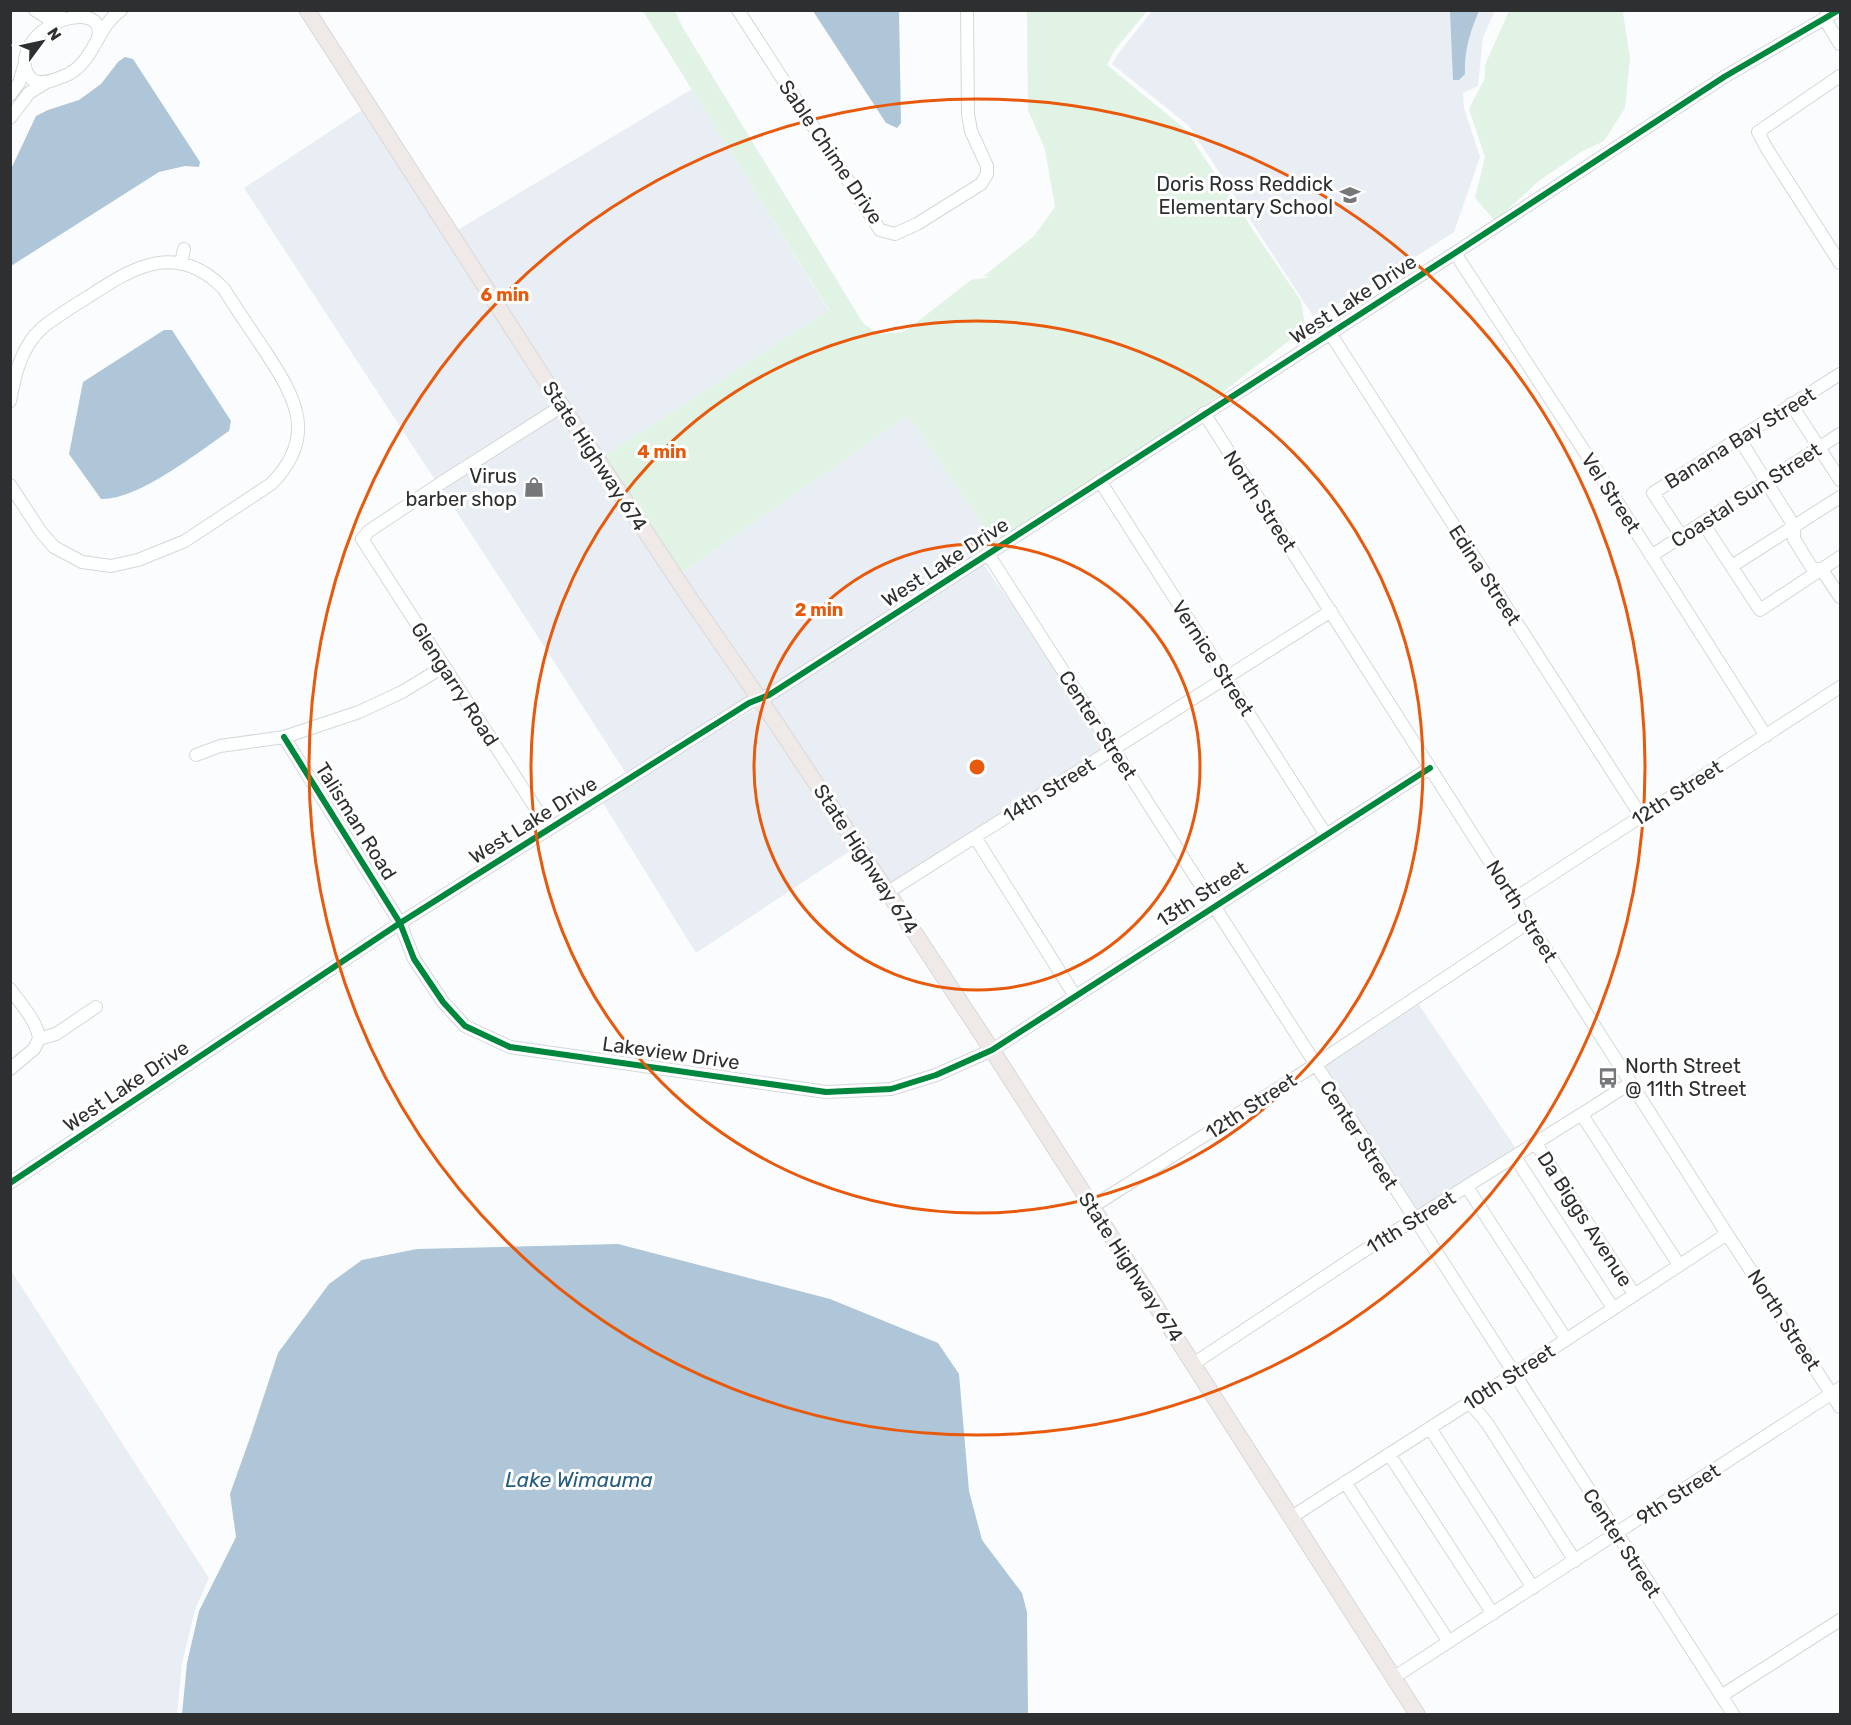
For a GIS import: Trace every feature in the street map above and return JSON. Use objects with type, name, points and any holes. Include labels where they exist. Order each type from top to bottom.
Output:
[{"type":"main road","name":"State Highway 674","points":[[307,10],[562,406],[992,1050],[1417,1714]]},
{"type":"street","points":[[10,95],[19,83],[32,43],[35,28],[30,10]]},
{"type":"street","points":[[35,10],[46,17],[86,15],[95,20],[99,33],[96,43]]},
{"type":"street","points":[[32,43],[45,28],[55,22],[88,10]]},
{"type":"street","points":[[10,118],[28,93],[68,74],[81,64],[90,54],[107,23],[122,10]]},
{"type":"street","name":"Sable Chime Drive","points":[[738,10],[880,230],[895,234],[917,224],[981,184],[987,174],[987,166],[970,131],[967,10]]},
{"type":"street","name":"West Lake Drive","points":[[10,1183],[400,923],[749,703],[769,695],[1724,77],[1839,10]]},
{"type":"street","points":[[1824,18],[1840,44]]},
{"type":"street","points":[[26,59],[26,69],[32,79],[36,82],[50,81]]},
{"type":"street","points":[[1840,76],[1758,132],[1840,263]]},
{"type":"street","points":[[181,264],[184,249]]},
{"type":"street","name":"Vel Street","points":[[1455,252],[1766,736]]},
{"type":"street","points":[[10,400],[19,364],[31,339],[42,328],[133,270],[158,263],[181,264],[209,275],[224,289],[292,394],[298,420],[296,441],[291,457],[271,484],[185,541],[120,566],[80,567],[47,540],[10,485]]},
{"type":"street","name":"Edina Street","points":[[1330,333],[1641,816]]},
{"type":"street","name":"Banana Bay Street","points":[[1682,537],[1653,493],[1840,374]]},
{"type":"street","points":[[1791,404],[1840,480]]},
{"type":"street","name":"Glengarry Road","points":[[549,829],[362,539],[369,531],[441,483],[562,406]]},
{"type":"street","name":"North Street","points":[[1204,413],[1727,1234],[1836,1391],[1840,1407]]},
{"type":"street","name":"Coastal Sun Street","points":[[1651,556],[1840,434]]},
{"type":"street","points":[[1739,438],[1794,526],[1794,539],[1806,558],[1812,567],[1822,570],[1840,597]]},
{"type":"street","points":[[296,441],[310,442]]},
{"type":"street","name":"Vernice Street","points":[[1100,481],[1326,835]]},
{"type":"street","points":[[1732,566],[1840,496]]},
{"type":"street","points":[[1703,523],[1760,610],[1840,557]]},
{"type":"street","name":"Center Street","points":[[988,554],[1733,1714]]},
{"type":"street","name":"14th Street","points":[[888,892],[1331,611]]},
{"type":"street","points":[[196,755],[225,745],[284,737],[359,712],[402,692],[443,667]]},
{"type":"street","name":"12th Street","points":[[1514,899],[1840,687]]},
{"type":"street","name":"Talisman Road","points":[[284,737],[400,923]]},
{"type":"street","name":"13th Street","points":[[992,1050],[1430,768]]},
{"type":"street","points":[[975,837],[1075,996]]},
{"type":"street","name":"12th Street","points":[[1092,1207],[1315,1065],[1529,922]]},
{"type":"street","name":"Lakeview Drive","points":[[400,923],[414,959],[443,1002],[465,1026],[510,1047],[826,1092],[891,1089],[936,1075],[992,1050]]},
{"type":"street","points":[[10,989],[39,1035],[34,1049],[10,1069]]},
{"type":"street","points":[[39,1039],[56,1034],[96,1007]]},
{"type":"street","name":"11th Street","points":[[1193,1364],[1414,1219],[1631,1083]]},
{"type":"street","points":[[1582,1115],[1679,1265]]},
{"type":"street","name":"Da Biggs Avenue","points":[[1536,1144],[1634,1294]]},
{"type":"street","points":[[1515,1157],[1613,1308]]},
{"type":"street","points":[[1467,1187],[1566,1339]]},
{"type":"street","name":"10th Street","points":[[1290,1518],[1727,1234]]},
{"type":"street","name":"9th Street","points":[[1393,1678],[1836,1391]]},
{"type":"street","points":[[1470,1402],[1575,1561]]},
{"type":"street","points":[[1430,1428],[1533,1588]]},
{"type":"street","points":[[1389,1455],[1493,1614]]},
{"type":"street","points":[[1346,1482],[1449,1642]]},
{"type":"street","points":[[1721,1696],[1840,1620]]},
{"type":"shaded area","name":"Doris Ross Reddick Elementary School","points":[[1152,11],[1495,11],[1483,37],[1478,86],[1463,93],[1464,108],[1480,157],[1454,232],[1349,300],[1329,306],[1313,316],[1189,126],[1112,64]]},
{"type":"shaded area","points":[[692,89],[829,311],[603,457],[456,231]]},
{"type":"shaded area","points":[[362,110],[393,154],[555,405],[435,480],[244,188]]},
{"type":"shaded area","points":[[560,413],[752,698],[627,775],[441,488]]},
{"type":"shaded area","points":[[908,415],[996,543],[762,693],[680,574]]},
{"type":"shaded area","points":[[986,561],[984,565],[1035,637],[1107,748],[890,885],[767,701]]},
{"type":"shaded area","points":[[758,707],[853,849],[696,953],[603,803]]},
{"type":"shaded area","points":[[1417,1002],[1517,1150],[1416,1212],[1322,1066]]},
{"type":"shaded area","points":[[10,1269],[209,1578],[195,1610],[182,1663],[177,1714],[11,1714]]},
{"type":"green space","points":[[1621,10],[1630,58],[1625,108],[1604,141],[1581,152],[1540,180],[1495,221],[1475,198],[1485,157],[1469,109],[1485,78],[1485,65],[1509,11]]},
{"type":"green space","points":[[643,11],[675,11],[683,28],[863,323],[878,334],[904,332],[971,280],[990,277],[984,276],[1034,236],[1055,207],[1045,149],[1028,110],[1027,11],[1147,11],[1114,51],[1107,65],[1185,129],[1301,301],[1305,325],[1308,329],[1299,333],[1197,412],[996,543],[908,416],[680,574],[603,457],[829,310]]},
{"type":"water","points":[[813,11],[899,11],[901,123],[897,128],[886,123]]},
{"type":"water","points":[[1450,11],[1479,11],[1468,42],[1465,74],[1459,80],[1453,80]]},
{"type":"water","points":[[125,57],[133,59],[200,162],[199,167],[185,166],[159,172],[11,266],[11,169],[36,116],[79,100],[101,84],[118,62]]},
{"type":"water","points":[[164,330],[172,330],[231,421],[229,431],[150,483],[133,492],[101,499],[69,454],[83,382]]},
{"type":"water","name":"Lake Wimauma","points":[[618,1244],[830,1299],[938,1343],[959,1374],[969,1491],[982,1540],[1022,1593],[1027,1612],[1028,1714],[182,1714],[187,1663],[199,1611],[236,1537],[230,1494],[278,1353],[329,1284],[362,1260],[417,1249]]},
{"type":"cycle path","points":[[10,1183],[400,923],[749,703],[769,695],[1724,77],[1839,10]]},
{"type":"cycle path","points":[[284,737],[400,923],[414,959],[443,1002],[465,1026],[510,1047],[826,1092],[891,1089],[936,1075],[992,1050],[1430,768]]},
{"type":"place","name":"Doris Ross Reddick Elementary School","points":[[1350,195]]},
{"type":"place","name":"Virus barber shop","points":[[534,487]]},
{"type":"place","name":"North Street @ 11th Street","points":[[1608,1078]]}]
